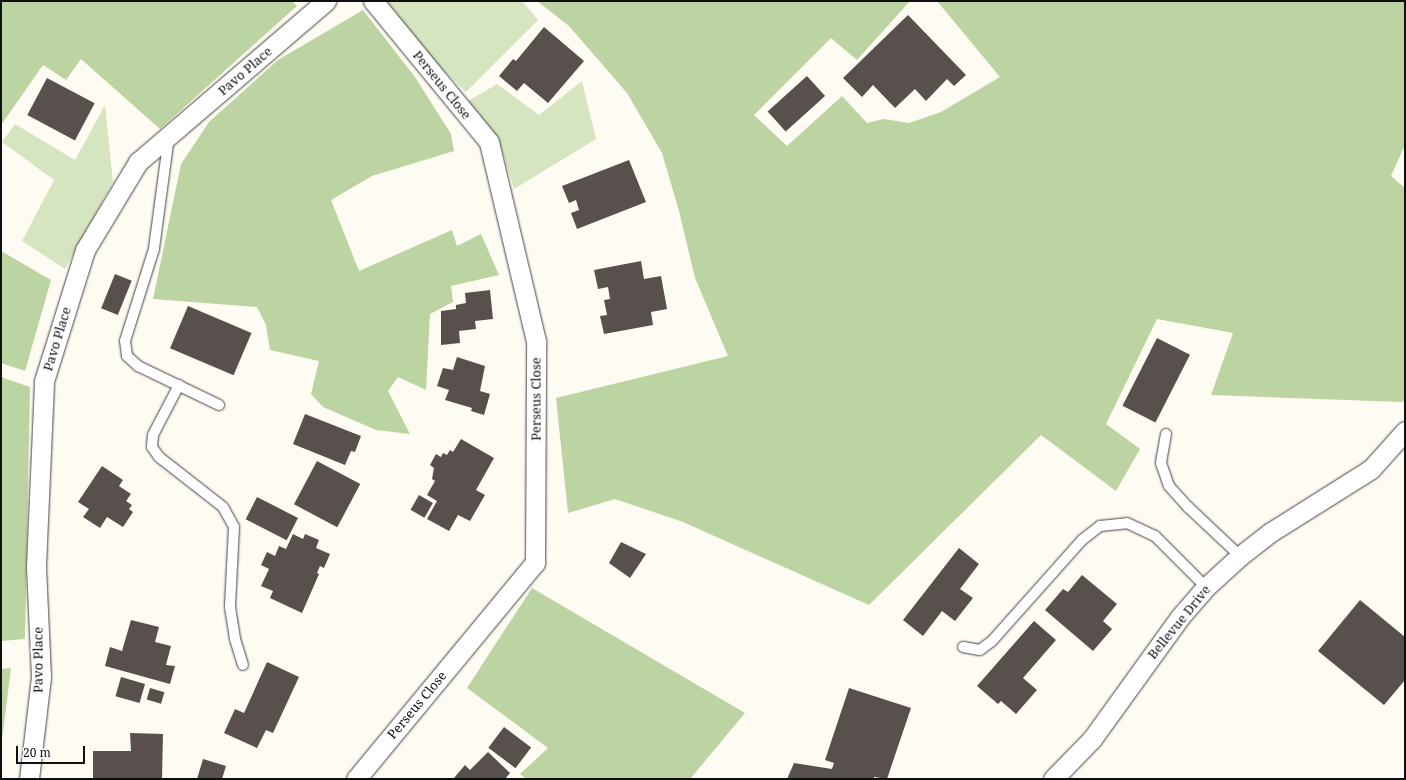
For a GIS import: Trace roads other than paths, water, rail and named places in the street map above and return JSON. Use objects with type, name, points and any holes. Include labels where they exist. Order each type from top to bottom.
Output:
[{"type":"street","name":"Pavo Place","points":[[29,779],[41,677],[36,566],[44,381],[85,250],[138,162],[326,1]]},
{"type":"street","name":"Perseus Close","points":[[356,779],[534,563],[536,341],[489,142],[373,1]]},
{"type":"street","name":"Bellevue Drive","points":[[1052,779],[1092,739],[1180,617],[1206,587],[1240,556],[1272,532],[1371,468],[1405,432]]},
{"type":"lane","points":[[169,136],[154,249],[125,341],[127,356],[138,366],[219,405]]},
{"type":"lane","points":[[179,386],[153,435],[152,447],[159,457],[223,507],[234,528],[230,607],[235,639],[243,665]]},
{"type":"lane","points":[[1166,434],[1161,463],[1170,486],[1188,507],[1240,556]]},
{"type":"lane","points":[[963,647],[980,650],[992,641],[1082,540],[1100,526],[1127,523],[1155,536],[1206,587]]}]
